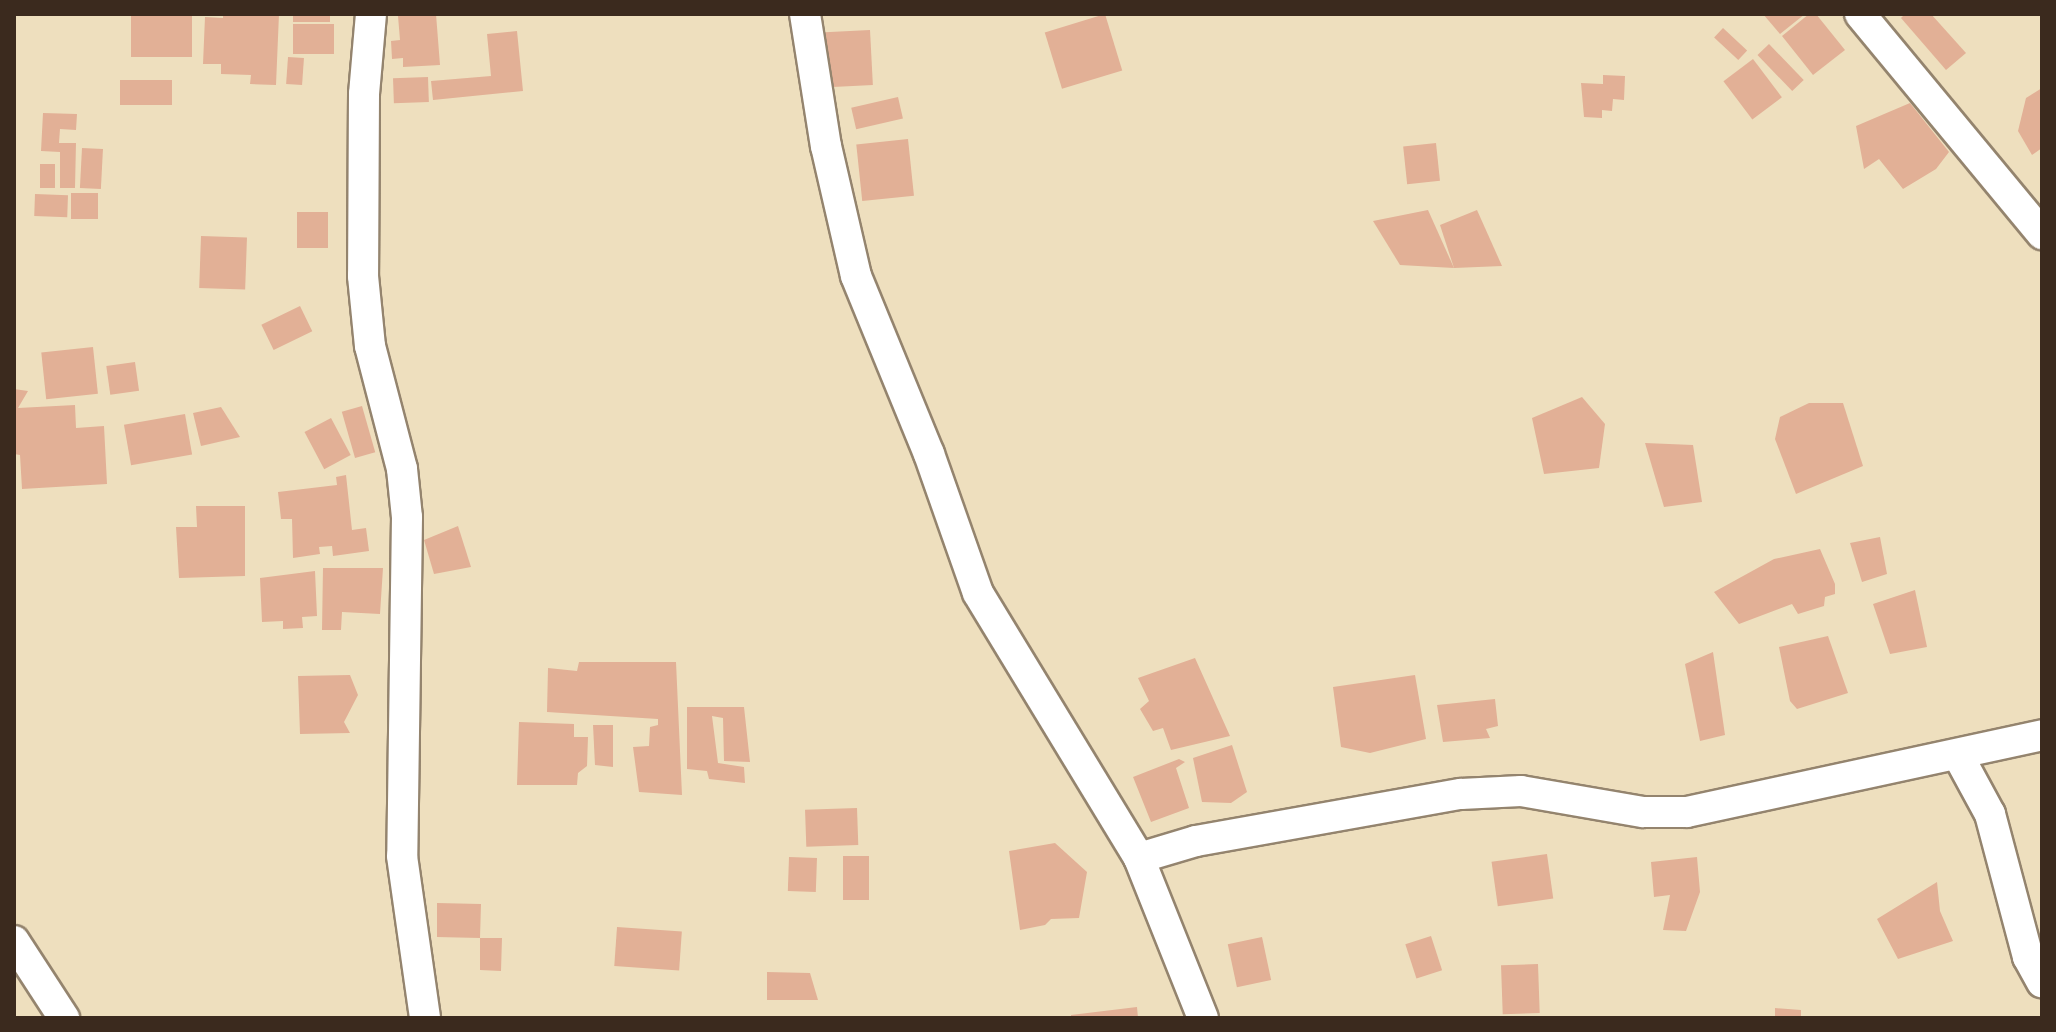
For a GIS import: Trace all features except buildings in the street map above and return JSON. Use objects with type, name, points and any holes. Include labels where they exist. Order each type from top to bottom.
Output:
[{"type":"street","points":[[371,14],[364,94],[363,276],[370,346],[402,469],[407,517],[402,856],[418,992],[425,1018]]},
{"type":"street","points":[[805,14],[826,146],[856,276],[929,454],[978,593],[1139,858],[1203,1018]]},
{"type":"street","points":[[1860,14],[2042,234]]},
{"type":"street","points":[[1139,858],[1196,841],[1410,800],[1521,791],[1643,812],[1687,812],[1959,757],[2042,735]]},
{"type":"street","points":[[1959,757],[1990,814],[2028,957],[2042,982]]},
{"type":"street","points":[[14,941],[64,1018]]}]
